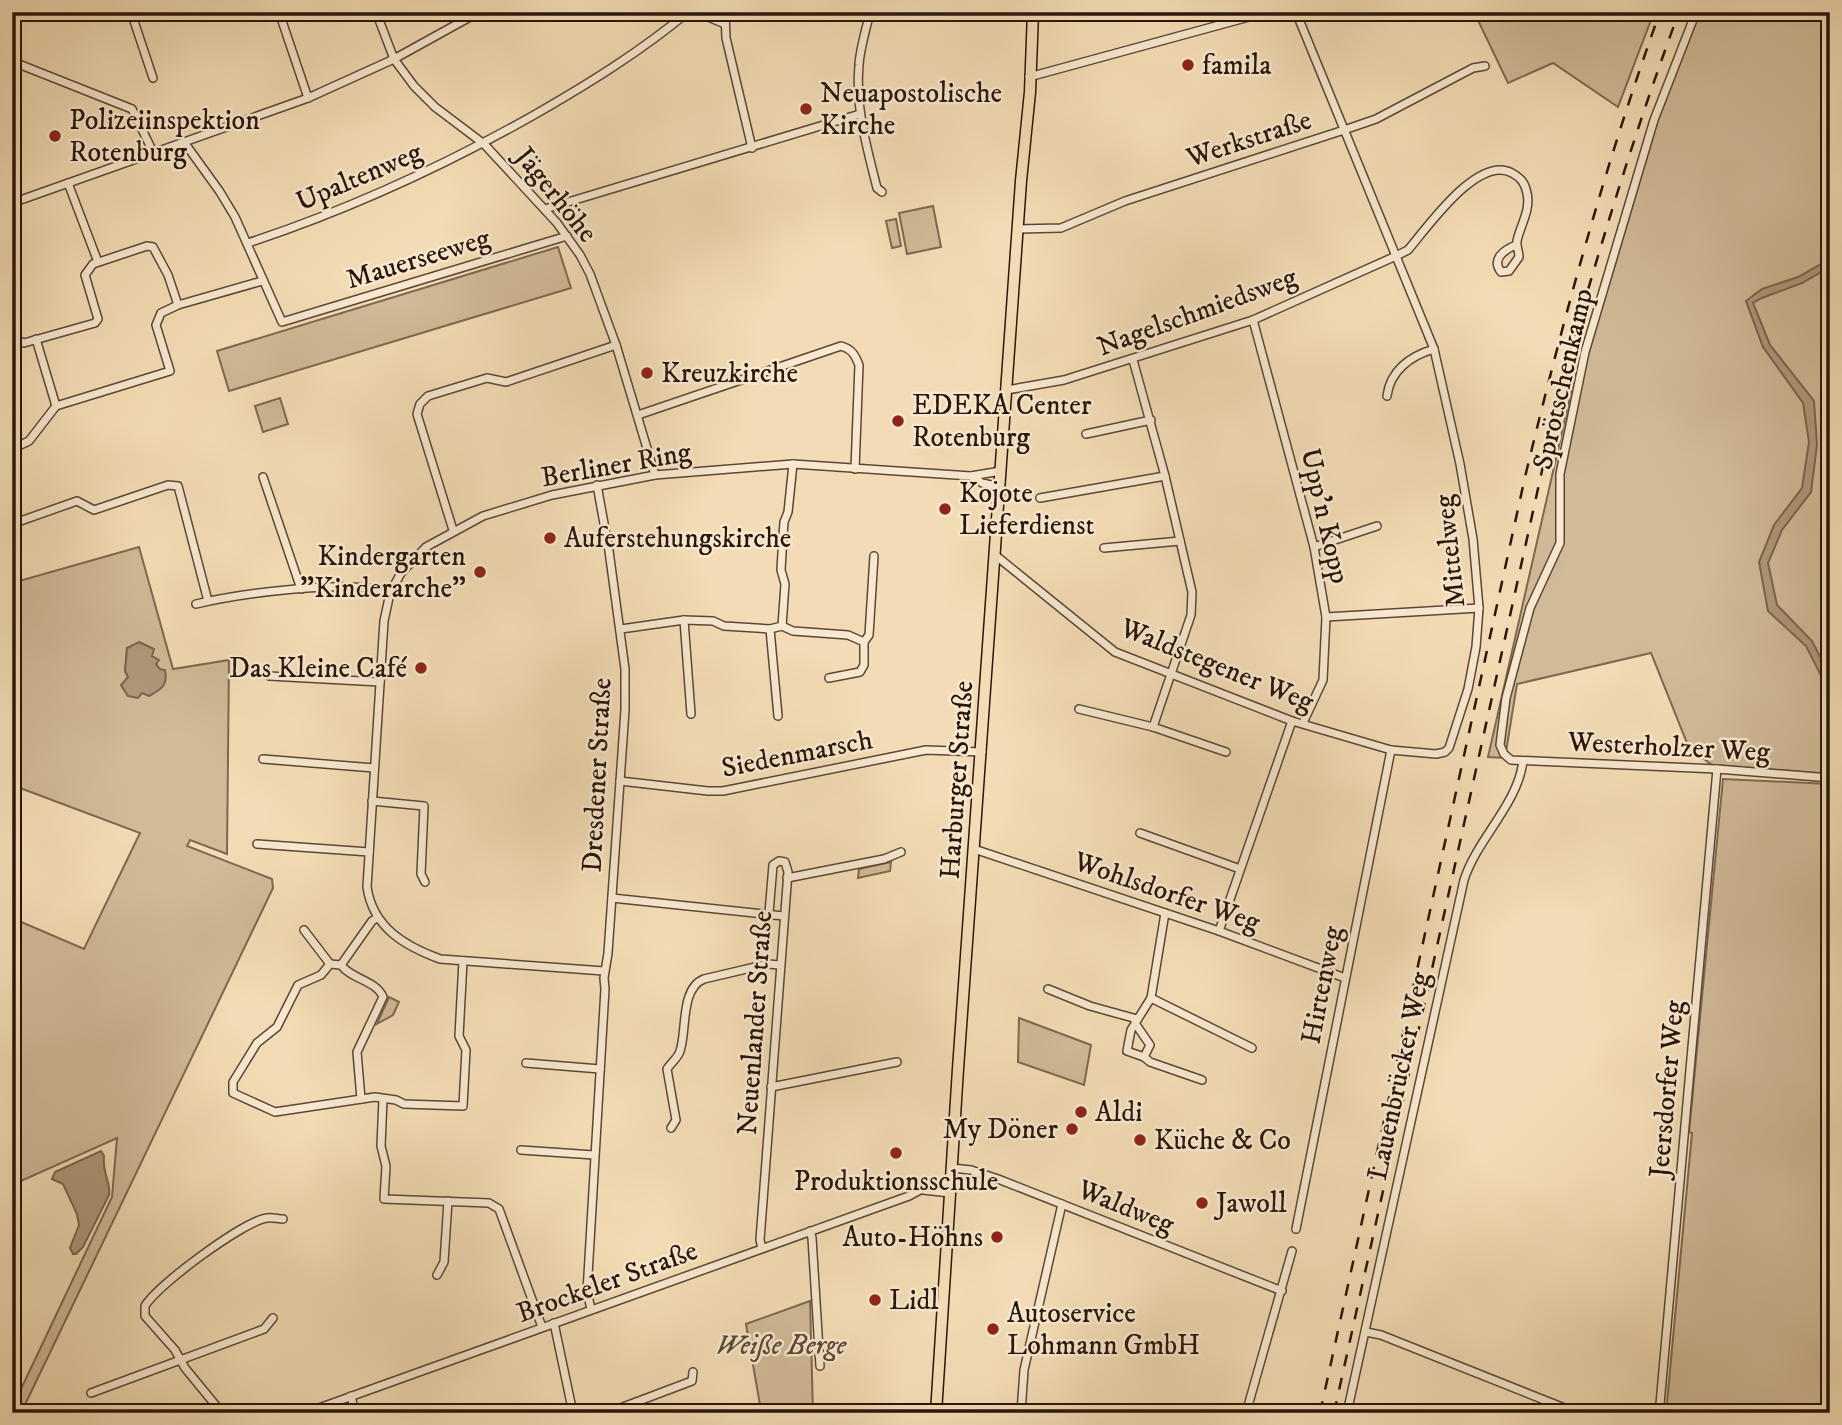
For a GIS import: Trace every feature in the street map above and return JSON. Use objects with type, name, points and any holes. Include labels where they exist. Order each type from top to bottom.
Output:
[{"type":"main road","name":"Harburger Straße","points":[[936,1413],[1018,229],[1030,92],[1033,12]]},
{"type":"street","points":[[131,12],[153,78]]},
{"type":"street","points":[[279,12],[308,98]]},
{"type":"street","name":"Jägerhöhe","points":[[376,12],[394,59],[424,97],[484,144],[545,209],[567,236],[590,274],[616,345],[655,475]]},
{"type":"street","points":[[12,203],[308,98],[394,59],[478,12]]},
{"type":"street","name":"Upaltenweg","points":[[248,243],[372,198],[484,144],[607,73],[654,41],[688,12]]},
{"type":"street","points":[[696,12],[724,24]]},
{"type":"street","points":[[725,12],[724,24],[752,148]]},
{"type":"street","points":[[870,12],[859,63],[860,114],[877,188],[882,192]]},
{"type":"street","points":[[1029,77],[1267,12]]},
{"type":"street","name":"Mittelweg","points":[[1296,12],[1434,349],[1460,464],[1473,540],[1479,608],[1470,678],[1449,748]]},
{"type":"street","name":"Sprötschenkamp","points":[[1507,758],[1500,745],[1506,698],[1530,608],[1560,543],[1561,466],[1585,352],[1654,120],[1696,12]]},
{"type":"street","points":[[12,59],[16,63],[132,110],[153,152]]},
{"type":"street","name":"Werkstraße","points":[[1018,229],[1060,228],[1125,201],[1376,119],[1473,68],[1485,66]]},
{"type":"street","points":[[545,209],[860,114]]},
{"type":"street","points":[[12,449],[29,441],[56,406],[170,370],[156,325],[161,313],[178,305],[262,281],[248,243],[220,192],[184,142]]},
{"type":"street","name":"Nagelschmiedsweg","points":[[1007,390],[1064,380],[1252,320],[1396,256],[1408,250],[1466,184],[1492,172],[1507,170],[1522,178],[1528,195],[1525,218],[1516,245]]},
{"type":"street","points":[[68,183],[98,262]]},
{"type":"street","name":"Mauerseeweg","points":[[262,281],[282,322],[567,236]]},
{"type":"street","points":[[12,338],[21,343],[95,323],[98,319],[97,310],[85,275],[93,264],[147,246],[153,247],[168,275],[178,305]]},
{"type":"street","name":"Upp'n Kopp","points":[[1252,320],[1314,547],[1326,617],[1323,680],[1303,723]]},
{"type":"street","points":[[36,339],[56,406]]},
{"type":"street","points":[[453,530],[417,414],[420,404],[429,396],[487,378],[506,382],[616,345]]},
{"type":"street","points":[[638,415],[841,346],[854,353],[859,365],[855,469]]},
{"type":"street","points":[[1387,396],[1389,381],[1399,369],[1423,352],[1434,349]]},
{"type":"street","points":[[1133,359],[1151,420],[1192,592],[1191,615],[1153,727]]},
{"type":"street","points":[[1086,434],[1151,420]]},
{"type":"street","points":[[782,626],[785,584],[781,570],[783,536],[793,464]]},
{"type":"street","name":"Berliner Ring","points":[[377,918],[370,902],[368,887],[384,621],[390,593],[401,573],[416,555],[453,530],[506,508],[597,485],[655,475],[793,464],[971,476],[1001,471]]},
{"type":"street","name":"Berliner Ring","points":[[971,476],[982,483],[1000,487]]},
{"type":"street","points":[[1040,498],[1165,476]]},
{"type":"street","points":[[263,477],[301,589]]},
{"type":"street","points":[[12,524],[77,501],[94,510],[168,485],[178,485],[208,601]]},
{"type":"street","name":"Dresdener Straße","points":[[591,1309],[587,1292],[604,971],[625,700],[621,629],[597,485]]},
{"type":"street","points":[[1314,547],[1377,526]]},
{"type":"street","points":[[1104,548],[1180,541]]},
{"type":"street","name":"Waldstegener Weg","points":[[995,555],[1115,652],[1293,721],[1391,750],[1436,754],[1449,748]]},
{"type":"street","points":[[830,678],[860,672],[864,665],[864,642],[869,635],[874,556]]},
{"type":"street","points":[[196,604],[301,589],[376,588],[390,593]]},
{"type":"street","points":[[1326,617],[1479,608]]},
{"type":"street","points":[[621,629],[684,620],[708,620],[724,626],[770,629],[782,626],[793,631],[848,635],[864,642]]},
{"type":"street","points":[[684,620],[691,714]]},
{"type":"street","points":[[770,629],[778,716]]},
{"type":"street","points":[[269,676],[380,682]]},
{"type":"street","points":[[1079,709],[1153,727],[1226,752]]},
{"type":"street","points":[[1219,931],[1293,721]]},
{"type":"street","name":"Siedenmarsch","points":[[620,781],[723,791],[926,750],[982,751]]},
{"type":"street","name":"Hirtenweg","points":[[1296,1229],[1391,750]]},
{"type":"street","name":"Westerholzer Weg","points":[[1507,758],[1830,778]]},
{"type":"street","points":[[264,759],[374,768]]},
{"type":"street","name":"Lauenbrücker Weg","points":[[1347,1413],[1464,880],[1472,860],[1520,780],[1523,761]]},
{"type":"street","name":"Jeersdorfer Weg","points":[[1657,1413],[1660,1404],[1717,769]]},
{"type":"street","points":[[372,801],[424,806],[421,874],[425,882]]},
{"type":"street","points":[[1140,832],[1240,869]]},
{"type":"street","points":[[257,844],[369,852]]},
{"type":"street","name":"Wohlsdorfer Weg","points":[[974,849],[1219,931],[1345,978]]},
{"type":"street","points":[[787,878],[884,859],[901,852]]},
{"type":"street","name":"Neuenlander Straße","points":[[762,1248],[760,1240],[787,878],[785,862],[779,861],[773,865],[769,913]]},
{"type":"street","points":[[611,898],[784,916]]},
{"type":"street","points":[[1165,913],[1151,998],[1131,1030],[1127,1051],[1202,1080]]},
{"type":"street","points":[[341,965],[372,920],[377,918],[388,931],[410,946],[440,959],[604,971]]},
{"type":"street","points":[[304,930],[330,964],[341,965]]},
{"type":"street","points":[[330,964],[321,975],[298,985],[277,1027],[257,1043],[233,1082],[233,1093],[275,1112],[383,1098],[404,1104],[463,1106],[466,1050],[459,1036],[463,961]]},
{"type":"street","points":[[671,1128],[676,1120],[667,1069],[680,1051],[686,1007],[695,985],[704,979],[768,964],[780,965]]},
{"type":"street","points":[[341,965],[346,973],[378,989],[383,997],[357,1052],[361,1099]]},
{"type":"street","points":[[1048,989],[1136,1021],[1150,1045],[1148,1054],[1144,1057]]},
{"type":"street","points":[[1151,998],[1252,1048]]},
{"type":"street","points":[[771,1087],[897,1062]]},
{"type":"street","points":[[526,1063],[600,1069]]},
{"type":"street","points":[[383,1098],[382,1146],[386,1166],[384,1199],[489,1203],[499,1209],[542,1327]]},
{"type":"street","points":[[521,1150],[594,1155]]},
{"type":"street","name":"Waldweg","points":[[952,1168],[971,1170],[1282,1291]]},
{"type":"street","name":"Brockeler Straße","points":[[305,1413],[923,1190],[935,1182],[950,1187]]},
{"type":"street","points":[[437,1275],[444,1262],[448,1201]]},
{"type":"street","points":[[1021,1413],[1024,1370],[1062,1204]]},
{"type":"street","points":[[222,1413],[175,1350],[145,1316],[145,1306],[172,1278],[210,1250],[266,1218],[283,1219]]},
{"type":"street","points":[[810,1231],[820,1366]]},
{"type":"street","points":[[1246,1413],[1292,1251]]},
{"type":"street","points":[[92,1393],[264,1329],[273,1318]]},
{"type":"street","points":[[554,1323],[573,1413]]},
{"type":"street","points":[[1366,1332],[1381,1335],[1577,1413]]},
{"type":"street","points":[[607,1413],[692,1381],[693,1372]]},
{"type":"street","points":[[351,1396],[355,1413]]},
{"type":"green space","points":[[1474,12],[1654,12],[1618,107],[1553,63],[1508,83]]},
{"type":"green space","points":[[1699,12],[1830,12],[1830,774],[1712,765],[1689,748],[1651,653],[1517,684],[1505,758],[1488,757],[1572,388],[1606,273],[1613,271],[1657,121]]},
{"type":"green space","points":[[933,206],[941,247],[907,254],[899,213]]},
{"type":"green space","points":[[896,219],[901,246],[892,248],[886,221]]},
{"type":"green space","points":[[558,247],[571,288],[229,391],[217,351]]},
{"type":"green space","points":[[280,398],[288,424],[263,432],[255,406]]},
{"type":"green space","points":[[139,547],[173,669],[229,660],[227,854],[190,840],[187,846],[272,879],[273,888],[21,1413],[12,1413],[12,1408],[112,1197],[117,1138],[12,1185],[12,918],[84,949],[140,833],[12,785],[12,583]],"holes":[[[127,649],[156,664],[160,670],[128,677],[125,671]]]},
{"type":"green space","points":[[1723,779],[1830,784],[1830,1413],[1664,1413]]},
{"type":"green space","points":[[891,862],[890,871],[858,878],[859,869]]},
{"type":"green space","points":[[389,997],[399,1002],[393,1015],[377,1024]]},
{"type":"green space","points":[[1019,1018],[1091,1045],[1084,1085],[1018,1062]]},
{"type":"green space","name":"Weiße Berge","points":[[810,1301],[813,1413],[738,1413],[760,1405],[746,1324]]},
{"type":"shaded area","points":[[1830,259],[1830,267],[1802,283],[1753,303],[1770,345],[1814,401],[1817,445],[1811,492],[1782,530],[1768,563],[1777,605],[1812,641],[1830,676],[1830,693],[1806,646],[1768,611],[1759,562],[1774,525],[1802,488],[1809,442],[1803,403],[1763,347],[1746,301],[1762,289],[1798,277]]},
{"type":"shaded area","points":[[139,642],[154,649],[152,656],[159,660],[156,664],[165,670],[166,675],[161,689],[149,696],[142,693],[138,698],[128,696],[121,685],[128,677],[125,671],[127,648]]},
{"type":"shaded area","points":[[101,1151],[109,1195],[83,1247],[73,1254],[70,1248],[79,1225],[77,1214],[63,1184],[52,1179],[55,1172]]},
{"type":"railway","points":[[1320,1413],[1525,477],[1586,243],[1660,12]]},
{"type":"railway","points":[[1334,1413],[1562,380],[1617,195],[1679,12]]},
{"type":"place","name":"famila","points":[[1188,65]]},
{"type":"place","name":"Neuapostolische Kirche","points":[[806,109]]},
{"type":"place","name":"Polizeiinspektion Rotenburg","points":[[55,136]]},
{"type":"place","name":"Kreuzkirche","points":[[647,373]]},
{"type":"place","name":"EDEKA Center Rotenburg","points":[[898,421]]},
{"type":"place","name":"Kojote Lieferdienst","points":[[945,509]]},
{"type":"place","name":"Auferstehungskirche","points":[[550,538]]},
{"type":"place","name":"Kindergarten \"Kinderarche\"","points":[[480,572]]},
{"type":"place","name":"Das Kleine Café","points":[[421,668]]},
{"type":"place","name":"Aldi","points":[[1081,1112]]},
{"type":"place","name":"My Döner","points":[[1072,1129]]},
{"type":"place","name":"Küche & Co","points":[[1140,1140]]},
{"type":"place","name":"Produktionsschule","points":[[896,1153]]},
{"type":"place","name":"Jawoll","points":[[1202,1203]]},
{"type":"place","name":"Auto-Höhns","points":[[997,1237]]},
{"type":"place","name":"Lidl","points":[[875,1300]]},
{"type":"place","name":"Autoservice Lohmann GmbH","points":[[993,1329]]}]
